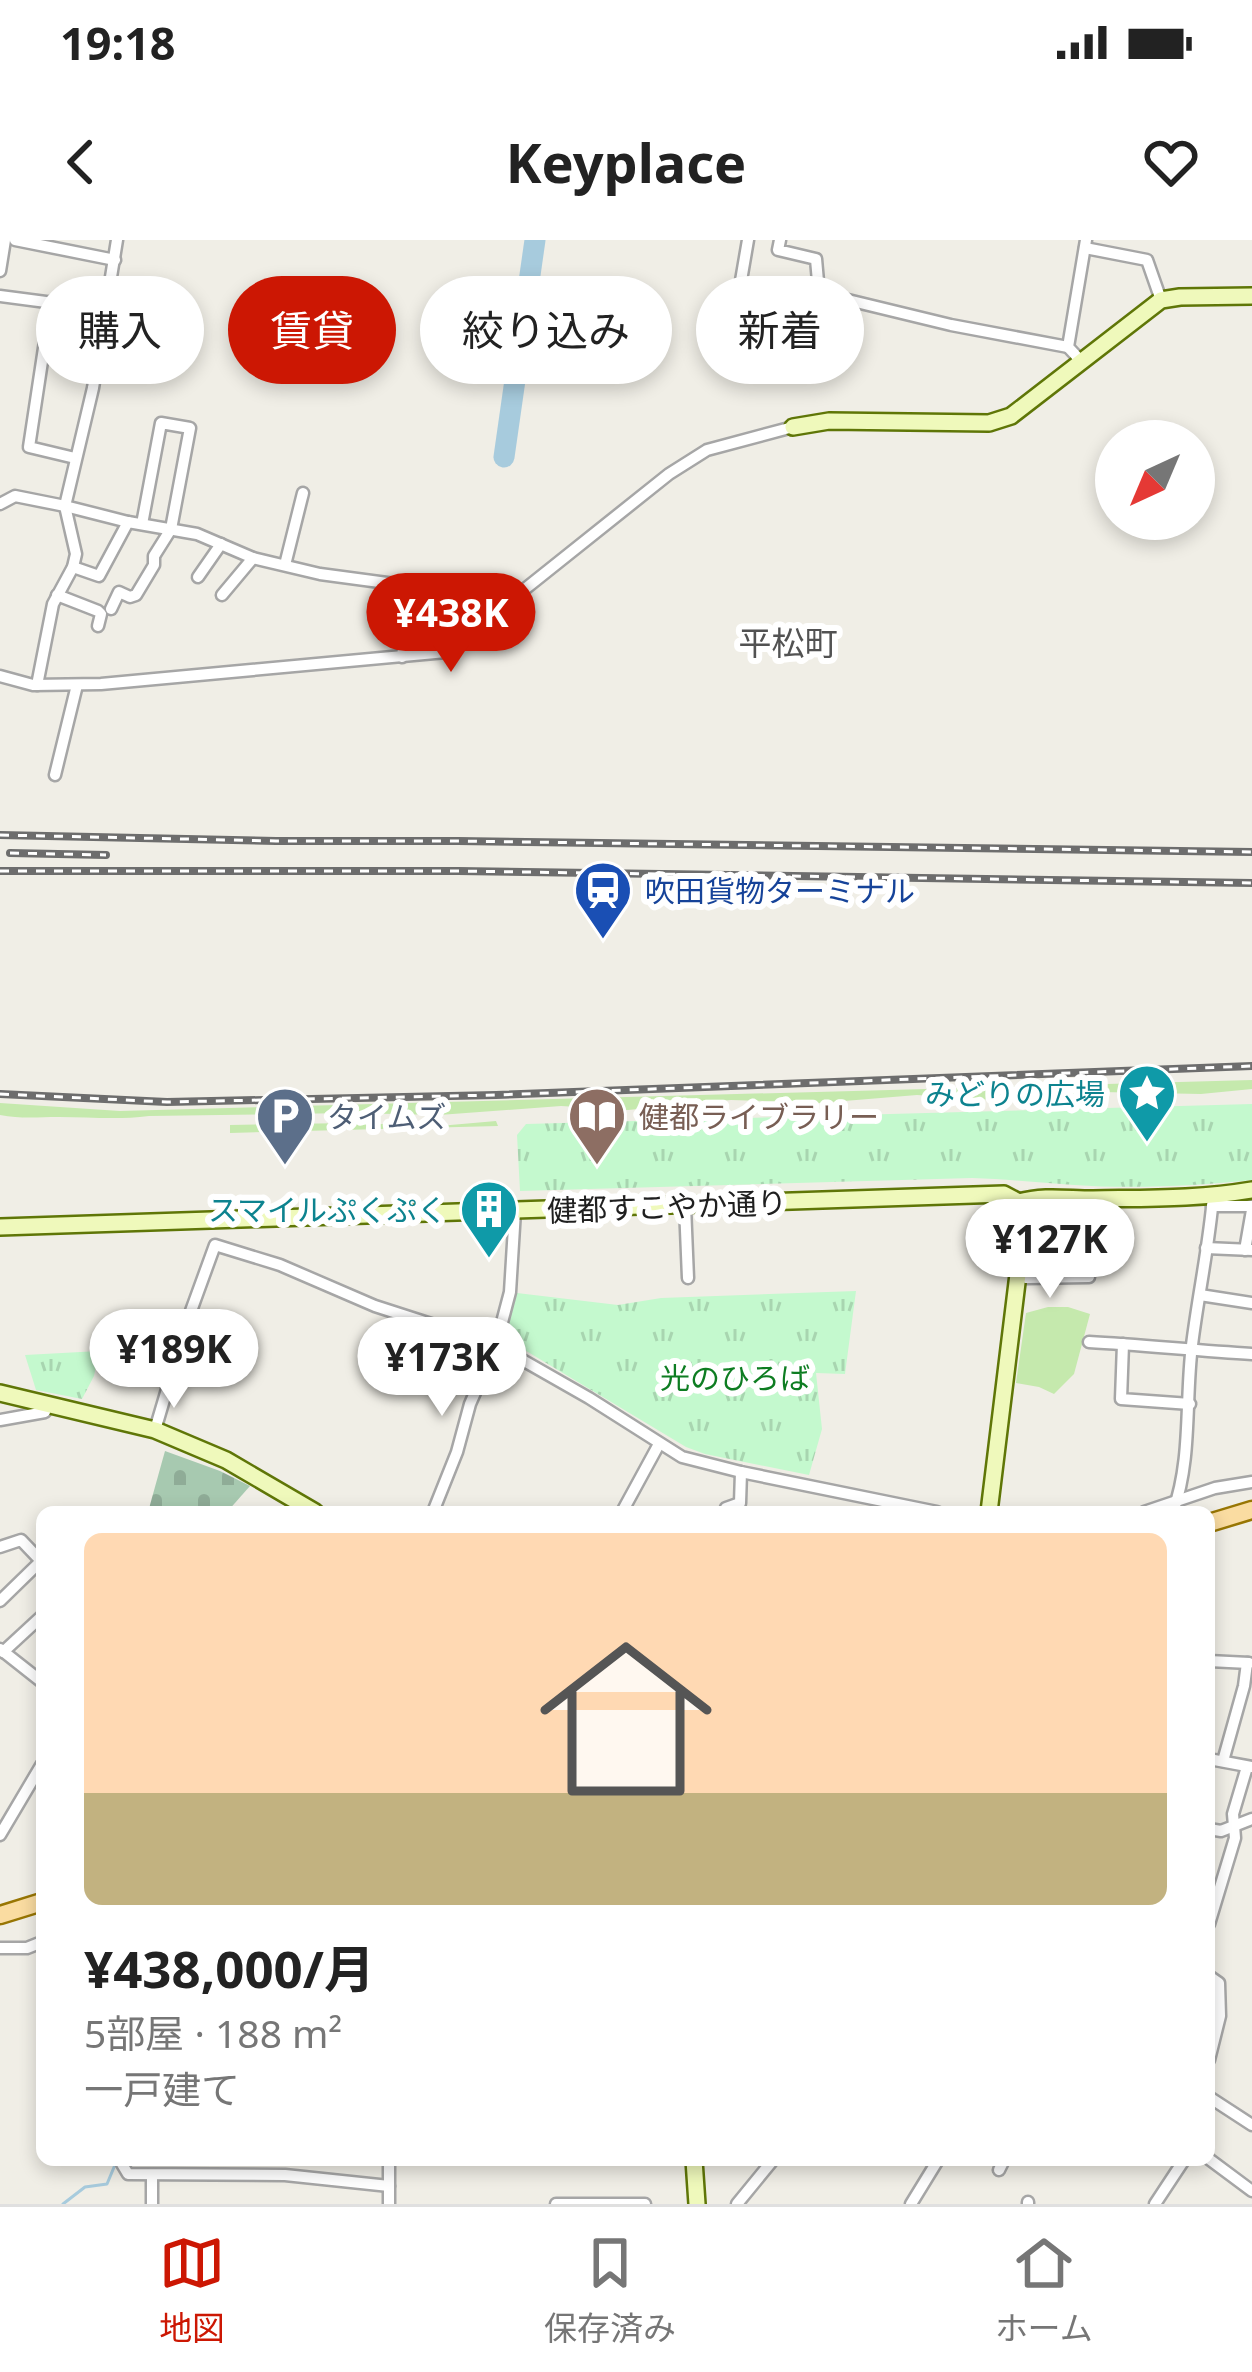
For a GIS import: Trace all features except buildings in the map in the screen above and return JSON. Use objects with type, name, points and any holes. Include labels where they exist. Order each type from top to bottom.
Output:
[{"type":"main road","points":[[1215,1521],[1252,1510]]},
{"type":"main road","points":[[0,1915],[36,1904]]},
{"type":"street","points":[[0,268],[4,240]]},
{"type":"street","points":[[15,240],[115,260]]},
{"type":"street","points":[[112,276],[117,240]]},
{"type":"street","points":[[742,276],[748,240]]},
{"type":"street","points":[[780,240],[778,250],[816,260],[817,276]]},
{"type":"street","points":[[1068,347],[1086,244],[1147,260],[1161,300]]},
{"type":"street","points":[[0,296],[36,300]]},
{"type":"street","points":[[0,676],[37,685],[77,685],[446,652],[669,474],[707,450],[829,421],[989,423],[1011,416],[1161,300],[1252,296]]},
{"type":"street","points":[[864,304],[1068,347],[1082,362]]},
{"type":"street","points":[[38,384],[29,447],[75,458]]},
{"type":"street","points":[[37,685],[57,595],[76,554],[65,506],[94,384]]},
{"type":"street","points":[[73,567],[99,577],[135,523],[161,423],[190,428],[172,530],[136,595],[119,592],[111,609]]},
{"type":"street","points":[[0,503],[15,496],[65,506],[196,534],[285,566],[402,585],[410,591],[402,657]]},
{"type":"street","points":[[285,566],[305,502]]},
{"type":"street","points":[[198,578],[221,544]]},
{"type":"street","points":[[222,595],[253,558]]},
{"type":"street","points":[[57,595],[98,611],[98,626]]},
{"type":"street","points":[[55,775],[77,685]]},
{"type":"street","name":"健都すこやか通り","points":[[0,1227],[1004,1194],[1019,1202],[1042,1196],[1213,1202],[1252,1190]]},
{"type":"street","points":[[990,1506],[1025,1217],[1019,1202]]},
{"type":"street","points":[[1176,1506],[1188,1438],[1191,1349],[1200,1294],[1206,1248],[1213,1202],[1252,1208],[1248,1250],[1206,1248]]},
{"type":"street","points":[[685,1206],[682,1261],[688,1278]]},
{"type":"street","points":[[435,1506],[470,1404],[496,1346],[510,1292],[514,1211]]},
{"type":"street","points":[[155,1430],[215,1245],[496,1346],[682,1456],[908,1506]]},
{"type":"street","points":[[1019,1276],[1089,1277]]},
{"type":"street","points":[[1200,1294],[1252,1303]]},
{"type":"street","points":[[1089,1342],[1252,1354]]},
{"type":"street","points":[[1123,1344],[1121,1399],[1190,1404]]},
{"type":"street","points":[[0,1393],[155,1430],[226,1460],[305,1506]]},
{"type":"street","points":[[0,1420],[45,1412],[36,1402]]},
{"type":"street","points":[[625,1506],[659,1444]]},
{"type":"street","points":[[732,1506],[740,1503],[741,1472]]},
{"type":"street","points":[[1176,1506],[1215,1488],[1252,1482]]},
{"type":"street","points":[[0,1546],[21,1540],[36,1556]]},
{"type":"street","points":[[0,1601],[36,1568]]},
{"type":"street","points":[[36,1621],[2,1650],[36,1674]]},
{"type":"street","points":[[1215,1661],[1249,1663],[1223,1761]]},
{"type":"street","points":[[1215,1760],[1249,1767],[1233,1814],[1235,1838],[1215,1904]]},
{"type":"street","points":[[0,1835],[36,1774]]},
{"type":"street","points":[[1215,1830],[1252,1819]]},
{"type":"street","points":[[0,1948],[36,1944]]},
{"type":"street","points":[[1215,1980],[1220,2016],[1215,2036]]},
{"type":"street","points":[[1215,2101],[1252,2125]]},
{"type":"street","points":[[1215,2163],[1252,2191]]},
{"type":"street","points":[[123,2166],[128,2174],[285,2175],[388,2186]]},
{"type":"street","points":[[389,2166],[389,2204]]},
{"type":"street","points":[[694,2166],[697,2204]]},
{"type":"street","points":[[737,2204],[768,2166]]},
{"type":"street","points":[[911,2204],[934,2166]]},
{"type":"street","points":[[1155,2204],[1180,2166]]},
{"type":"street","points":[[152,2175],[152,2204]]},
{"type":"street","points":[[556,2204],[645,2204]]},
{"type":"green space","points":[[1252,1080],[1252,1089],[1201,1094],[1101,1092],[993,1100],[917,1095],[820,1103],[731,1100],[628,1110],[561,1106],[439,1115],[0,1115],[0,1103],[120,1111]]},
{"type":"green space","points":[[1252,1104],[1252,1180],[1118,1187],[972,1178],[520,1191],[517,1135],[526,1124]]},
{"type":"green space","points":[[496,1121],[498,1126],[230,1133],[230,1125],[439,1126]]},
{"type":"green space","name":"光のひろば","points":[[856,1291],[845,1374],[816,1373],[822,1429],[809,1475],[686,1447],[505,1334],[517,1293],[618,1305],[661,1298]]},
{"type":"green space","points":[[1048,1307],[1090,1314],[1074,1374],[1054,1394],[1016,1383],[1026,1313]]},
{"type":"green space","points":[[99,1351],[94,1376],[82,1399],[36,1390],[25,1355]]},
{"type":"green space","points":[[165,1451],[250,1486],[232,1506],[150,1506]]},
{"type":"waterway","points":[[504,457],[535,240]]},
{"type":"waterway","points":[[63,2204],[85,2187],[107,2184],[114,2166]]},
{"type":"railway","points":[[0,835],[1252,852]]},
{"type":"railway","points":[[10,853],[106,855]]},
{"type":"railway","points":[[0,871],[458,871],[1252,883]]},
{"type":"railway","points":[[0,1094],[167,1102],[496,1095],[1252,1066]]},
{"type":"place","name":"吹田貨物ターミナル","points":[[603,941]]},
{"type":"place","name":"みどりの広場","points":[[1147,1144]]},
{"type":"place","name":"タイムズ","points":[[285,1167]]},
{"type":"place","name":"健都ライブラリー","points":[[597,1167]]},
{"type":"place","name":"スマイルぷくぷく","points":[[489,1260]]},
{"type":"district","name":"平松町","points":[[788,642]]}]
